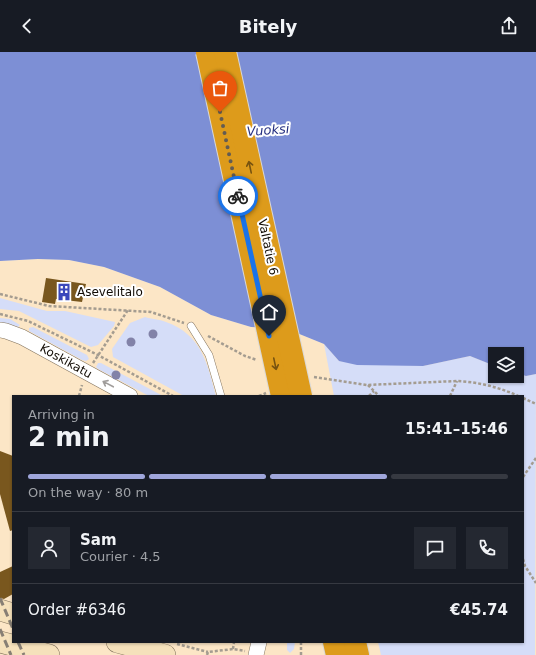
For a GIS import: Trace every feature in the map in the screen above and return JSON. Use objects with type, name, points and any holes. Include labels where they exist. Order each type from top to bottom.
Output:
[{"type":"highway","name":"Valtatie 6","points":[[207,52],[282,395]]},
{"type":"highway","name":"Valtatie 6","points":[[225,52],[301,395]]},
{"type":"highway","points":[[333,643],[335,655]]},
{"type":"highway","points":[[355,643],[358,655]]},
{"type":"main road","points":[[0,610],[12,614]]},
{"type":"main road","points":[[0,642],[49,655]]},
{"type":"main road","points":[[125,643],[170,649]]},
{"type":"street","name":"Koskikatu","points":[[0,330],[22,337],[128,395]]},
{"type":"lane","points":[[191,326],[209,355],[221,395]]},
{"type":"path","points":[[87,373],[128,310]]},
{"type":"path","points":[[0,314],[28,321],[98,355],[171,395]]},
{"type":"path","points":[[450,395],[457,381]]},
{"type":"path","points":[[367,385],[378,395]]},
{"type":"path","points":[[370,395],[374,392]]},
{"type":"path","points":[[524,398],[536,404]]},
{"type":"path","points":[[524,476],[536,458]]},
{"type":"path","points":[[524,562],[536,583]]},
{"type":"path","points":[[233,649],[234,643]]},
{"type":"path","points":[[301,643],[302,655]]},
{"type":"path","points":[[170,649],[208,654],[233,649],[257,650]]},
{"type":"shaded area","points":[[38,259],[69,260],[104,267],[160,287],[211,315],[251,327],[287,329],[324,344],[339,361],[357,365],[423,366],[470,356],[488,363],[488,383],[524,383],[524,375],[536,374],[536,655],[0,655],[0,261]]},
{"type":"shaded area","points":[[0,298],[47,311],[65,311],[115,322],[114,326],[98,345],[91,347],[19,311],[0,309]]},
{"type":"shaded area","points":[[145,317],[163,321],[188,334],[195,342],[206,362],[216,395],[182,395],[113,357],[112,349],[130,323]]},
{"type":"shaded area","points":[[0,318],[10,319],[20,325],[18,327],[0,323]]},
{"type":"shaded area","points":[[33,327],[87,355],[89,359],[86,361],[82,360],[29,331],[29,328]]},
{"type":"shaded area","points":[[324,344],[339,361],[423,366],[470,356],[488,363],[488,383],[524,383],[524,375],[536,374],[535,655],[381,655],[378,643],[524,643],[524,395],[334,395]]},
{"type":"shaded area","points":[[98,363],[101,363],[161,395],[147,395],[96,367]]},
{"type":"shaded area","points":[[287,643],[295,643],[294,649],[290,653],[287,650]]},
{"type":"water","name":"Vuoksi","points":[[0,52],[536,52],[536,374],[524,375],[524,347],[488,347],[488,363],[470,356],[423,366],[357,365],[339,361],[324,344],[287,329],[251,327],[211,315],[160,287],[104,267],[69,260],[38,259],[0,261]]},
{"type":"building","name":"Asevelitalo","points":[[46,278],[86,284],[82,302],[56,299],[55,304],[42,302]]},
{"type":"building","points":[[0,451],[12,456],[12,530],[10,531],[0,494]]},
{"type":"building","points":[[12,566],[12,595],[4,599],[0,598],[0,572]]},
{"type":"railway","points":[[0,598],[12,627]]},
{"type":"railway","points":[[0,629],[11,655]]},
{"type":"railway","points":[[18,643],[24,655]]},
{"type":"way so far","points":[[220,112],[238,196]]},
{"type":"place","name":"Asevelitalo","points":[[64,292]]},
{"type":"route","points":[[238,196],[269,336]]}]
